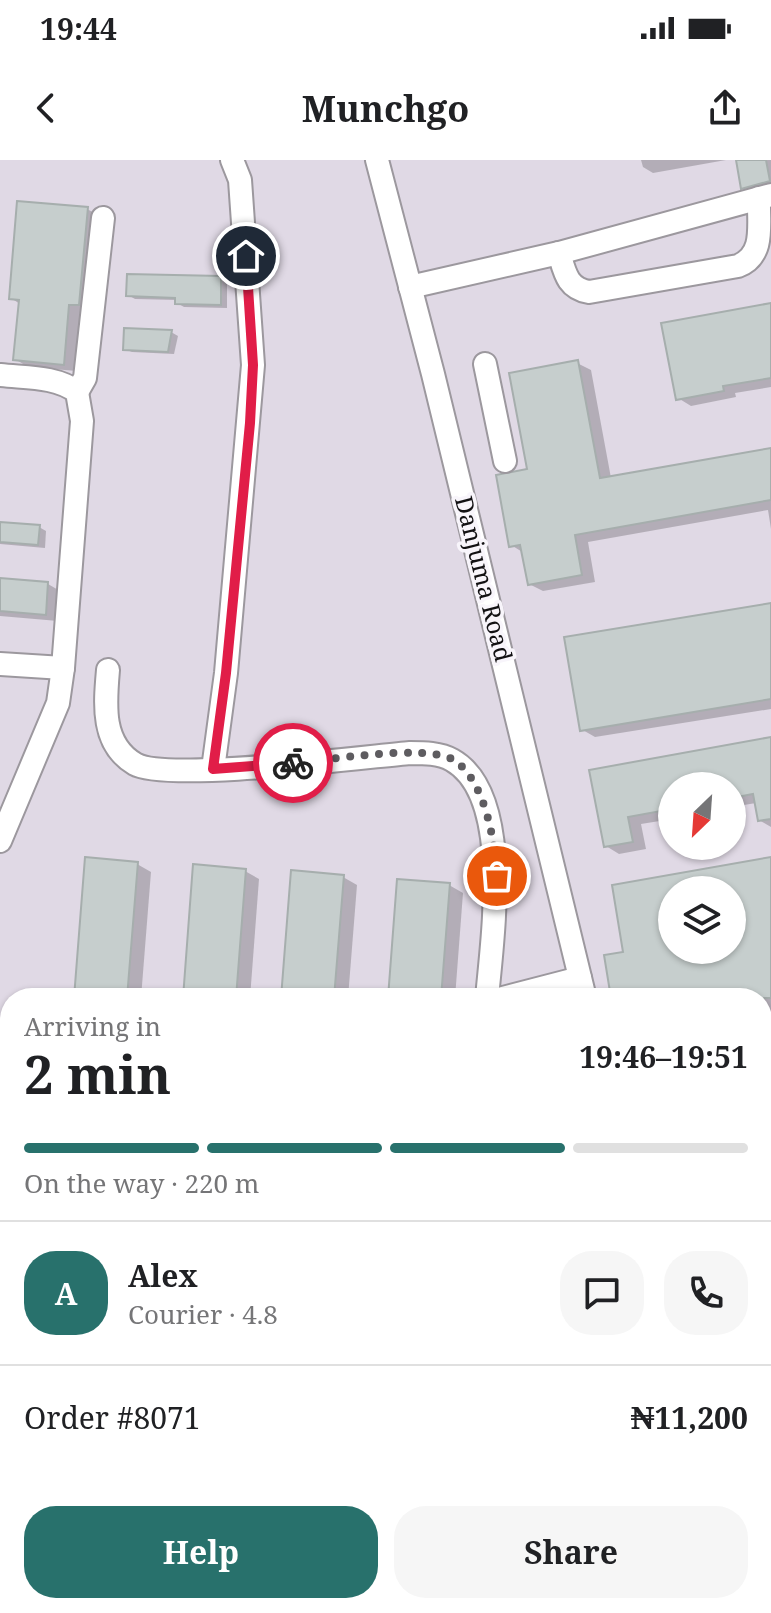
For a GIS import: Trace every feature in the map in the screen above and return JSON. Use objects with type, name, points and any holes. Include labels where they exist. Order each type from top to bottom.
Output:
[{"type":"street","points":[[213,769],[226,673],[253,365],[240,180],[232,160]]},
{"type":"street","name":"Danjuma Road","points":[[377,160],[583,988]]},
{"type":"street","points":[[410,287],[559,253],[765,196],[755,255],[738,266],[589,292],[572,286],[559,253]]},
{"type":"street","points":[[0,841],[58,703],[82,421],[77,392],[85,378],[103,218]]},
{"type":"street","points":[[485,364],[505,461]]},
{"type":"street","points":[[0,375],[52,380],[77,392]]},
{"type":"street","points":[[0,664],[63,668]]},
{"type":"street","points":[[108,670],[104,711],[110,734],[123,755],[137,765],[153,770],[213,769],[410,753],[435,754],[452,759],[467,772],[482,798],[495,854],[497,876],[488,988]]},
{"type":"shaded area","points":[[0,160],[771,160],[771,988],[0,988]]},
{"type":"building","points":[[736,160],[766,160],[770,181],[741,189]]},
{"type":"building","points":[[17,201],[88,207],[79,305],[69,305],[64,365],[13,360],[19,300],[9,299]]},
{"type":"building","points":[[127,274],[221,276],[221,305],[175,304],[175,298],[126,296]]},
{"type":"building","points":[[771,303],[771,378],[723,386],[724,391],[676,400],[661,323]]},
{"type":"building","points":[[124,328],[172,330],[168,352],[123,350]]},
{"type":"building","points":[[578,360],[600,478],[771,448],[771,500],[575,535],[582,575],[528,585],[520,545],[509,547],[496,475],[527,469],[509,373]]},
{"type":"building","points":[[0,522],[40,525],[38,545],[0,542]]},
{"type":"building","points":[[0,578],[48,582],[46,615],[0,611]]},
{"type":"building","points":[[771,603],[771,699],[580,731],[564,637]]},
{"type":"building","points":[[771,737],[771,819],[758,821],[753,794],[746,795],[746,772],[658,772],[658,812],[628,817],[633,842],[604,847],[589,770]]},
{"type":"building","points":[[85,857],[138,862],[128,988],[75,988]]},
{"type":"building","points":[[771,857],[771,988],[609,988],[604,955],[623,952],[612,885],[658,877],[658,964],[746,964],[746,876],[663,876]]},
{"type":"building","points":[[193,864],[246,869],[237,988],[184,988]]},
{"type":"building","points":[[291,870],[344,875],[335,988],[282,988]]},
{"type":"building","points":[[397,879],[450,883],[442,988],[389,988]]},
{"type":"way so far","points":[[293,763],[410,753],[435,754],[452,759],[467,772],[482,798],[497,876]]},
{"type":"route","points":[[246,256],[253,365],[250,423],[226,673],[213,769],[293,763]]}]
